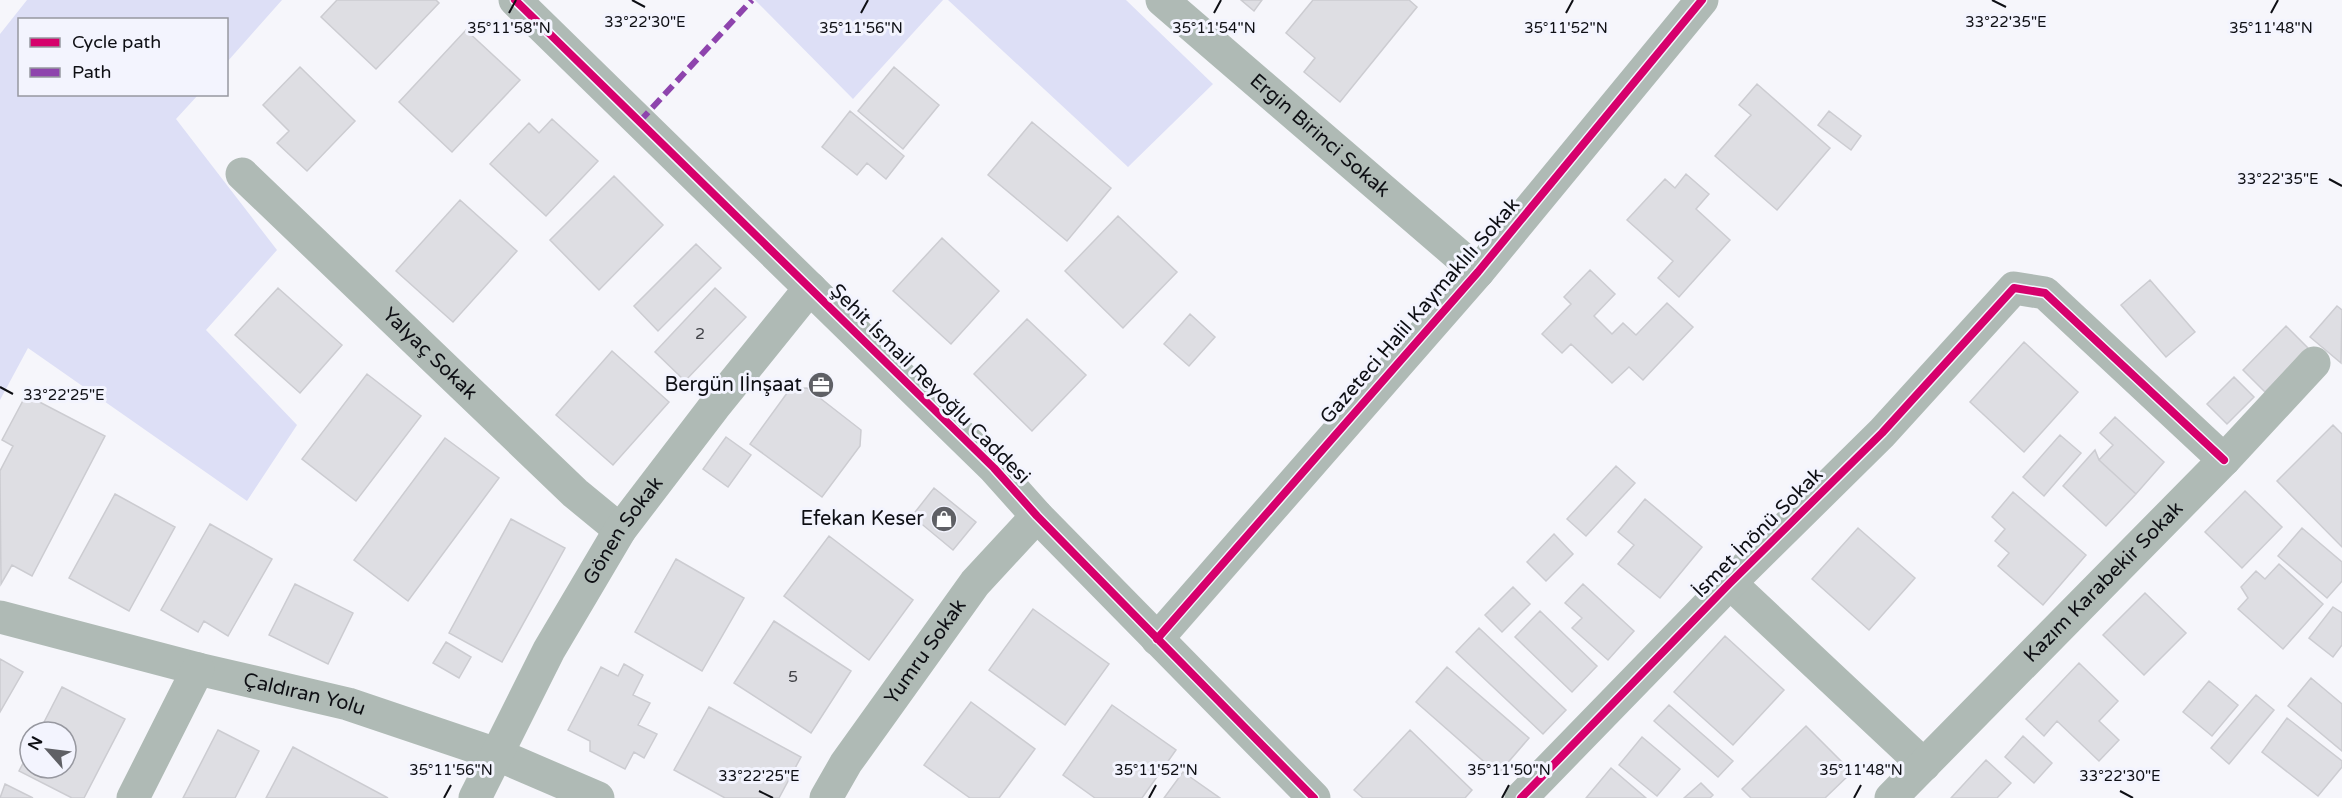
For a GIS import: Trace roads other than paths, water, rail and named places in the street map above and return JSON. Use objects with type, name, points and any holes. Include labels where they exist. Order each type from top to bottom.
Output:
[{"type":"street","name":"Şehit İsmail Reyoğlu Caddesi","points":[[515,0],[994,468],[1037,516],[1314,798]]},
{"type":"street","name":"Ergin Birinci Sokak","points":[[1162,0],[1478,272]]},
{"type":"street","name":"Gazeteci Halil Kaymaklılı Sokak","points":[[1158,639],[1478,272],[1702,0]]},
{"type":"street","name":"Yalyaç Sokak","points":[[242,174],[575,493],[620,530]]},
{"type":"street","name":"Gönen Sokak","points":[[475,798],[549,650],[620,530],[714,407],[810,288]]},
{"type":"street","name":"İsmet İnönü Sokak","points":[[1521,798],[1730,583],[1882,433],[2013,288],[2045,293],[2224,460]]},
{"type":"street","name":"Kazım Karabekir Sokak","points":[[1891,798],[2224,460],[2314,363]]},
{"type":"street","name":"Yumru Sokak","points":[[826,798],[846,764],[975,583],[1037,516]]},
{"type":"street","points":[[1730,583],[1924,765]]},
{"type":"street","name":"Çaldıran Yolu","points":[[0,617],[198,669],[348,704],[496,754],[598,798]]},
{"type":"street","points":[[133,798],[198,669]]},
{"type":"place","name":"Bergün Iİnşaat","points":[[821,385]]},
{"type":"place","name":"Efekan Keser","points":[[944,519]]}]
